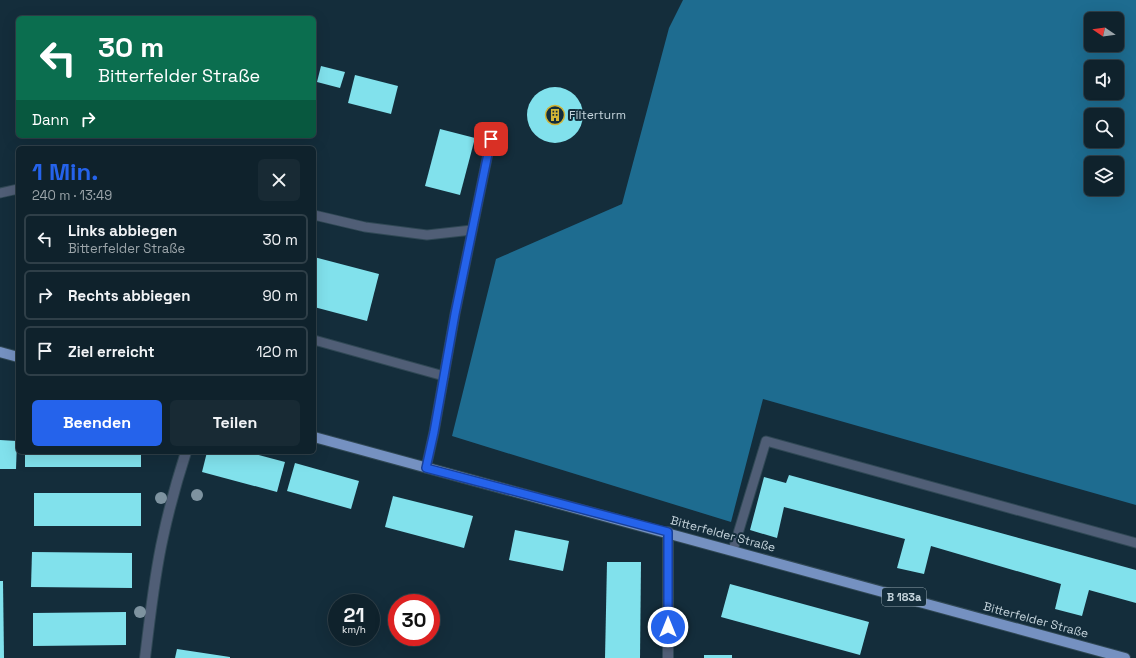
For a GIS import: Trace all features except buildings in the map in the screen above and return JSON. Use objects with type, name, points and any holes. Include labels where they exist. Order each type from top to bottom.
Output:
[{"type":"main road","points":[[0,352],[16,356]]},
{"type":"main road","name":"Bitterfelder Straße","points":[[316,438],[668,532],[1125,658]]},
{"type":"street","points":[[145,658],[152,600],[163,538],[177,480],[185,454]]},
{"type":"street","points":[[668,532],[668,658]]},
{"type":"lane","points":[[426,468],[491,139]]},
{"type":"lane","points":[[0,193],[16,189]]},
{"type":"lane","points":[[316,215],[365,227],[427,235],[472,230]]},
{"type":"lane","points":[[316,341],[444,376]]},
{"type":"lane","points":[[733,550],[766,441],[1136,543]]},
{"type":"shaded area","points":[[683,0],[1136,0],[1136,505],[763,399],[731,522],[452,436],[496,259],[622,204],[669,28]]},
{"type":"place","name":"Filterturm","points":[[555,115]]},
{"type":"route","points":[[491,139],[455,314],[426,468],[668,532],[668,627]]}]
